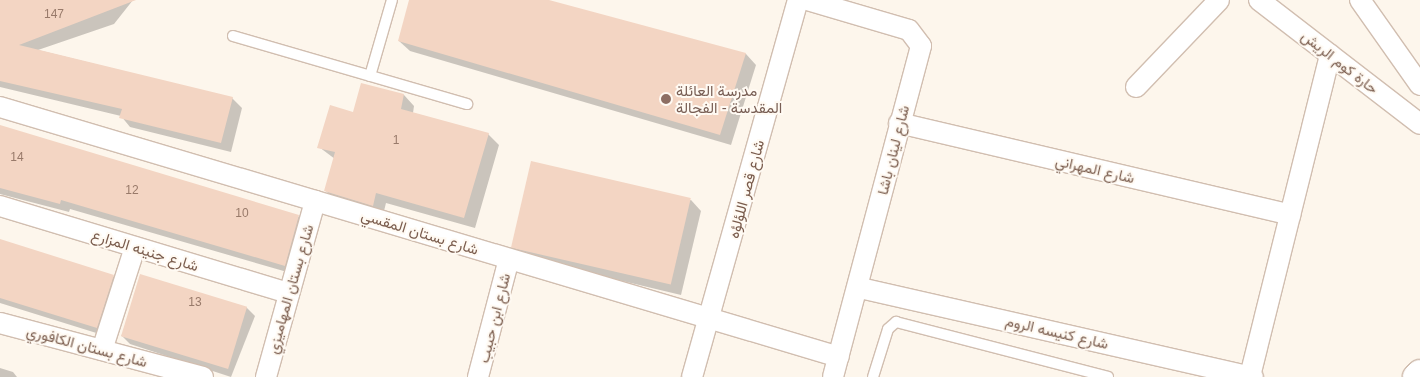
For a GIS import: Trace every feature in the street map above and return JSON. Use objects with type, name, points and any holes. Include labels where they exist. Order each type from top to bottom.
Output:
[{"type":"street","name":"شارع قصر اللؤلؤه","points":[[692,377],[710,319],[798,0]]},
{"type":"street","name":"شارع لينان باشا","points":[[807,0],[909,30],[920,40],[860,288],[833,377]]},
{"type":"street","points":[[1136,87],[1220,0]]},
{"type":"street","name":"حارة كوم الريش","points":[[1259,0],[1420,124]]},
{"type":"street","points":[[1360,0],[1420,85]]},
{"type":"street","points":[[1251,377],[1330,55]]},
{"type":"street","name":"شارع بستان المقسي","points":[[0,107],[839,357]]},
{"type":"street","name":"شارع المهراني","points":[[899,123],[1290,215]]},
{"type":"street","name":"شارع بستان المهاميزي","points":[[266,377],[315,201]]},
{"type":"street","name":"شارع جنينه المزارع","points":[[0,206],[289,293]]},
{"type":"street","points":[[102,350],[135,247]]},
{"type":"street","name":"شارع ابن حبيب","points":[[478,377],[509,259]]},
{"type":"street","name":"شارع كنيسه الروم","points":[[860,288],[1251,377]]},
{"type":"street","name":"شارع بستان الكافوري","points":[[0,323],[204,377]]},
{"type":"street","points":[[1417,377],[1420,374]]},
{"type":"lane","points":[[370,76],[392,0]]},
{"type":"lane","points":[[233,36],[467,104]]},
{"type":"lane","points":[[873,377],[888,329],[896,322],[1108,377]]},
{"type":"building","points":[[0,0],[136,0],[19,45],[233,97],[221,143],[119,118],[122,109],[0,81]]},
{"type":"building","name":"مدرسة العائلة المقدسة - الفجالة","points":[[409,0],[549,0],[746,53],[720,135],[398,41]]},
{"type":"building","points":[[361,83],[404,94],[401,109],[489,133],[464,218],[376,193],[373,206],[324,191],[335,152],[317,148],[330,105],[353,112]]},
{"type":"building","points":[[0,125],[299,215],[285,266],[61,200],[60,204],[0,188]]},
{"type":"building","points":[[531,161],[691,198],[671,285],[511,248]]},
{"type":"building","points":[[0,239],[114,275],[97,328],[0,298]]},
{"type":"building","points":[[140,274],[247,307],[228,369],[121,336]]},
{"type":"place","name":"مدرسة العائلة المقدسة - الفجالة","points":[[666,99]]}]
